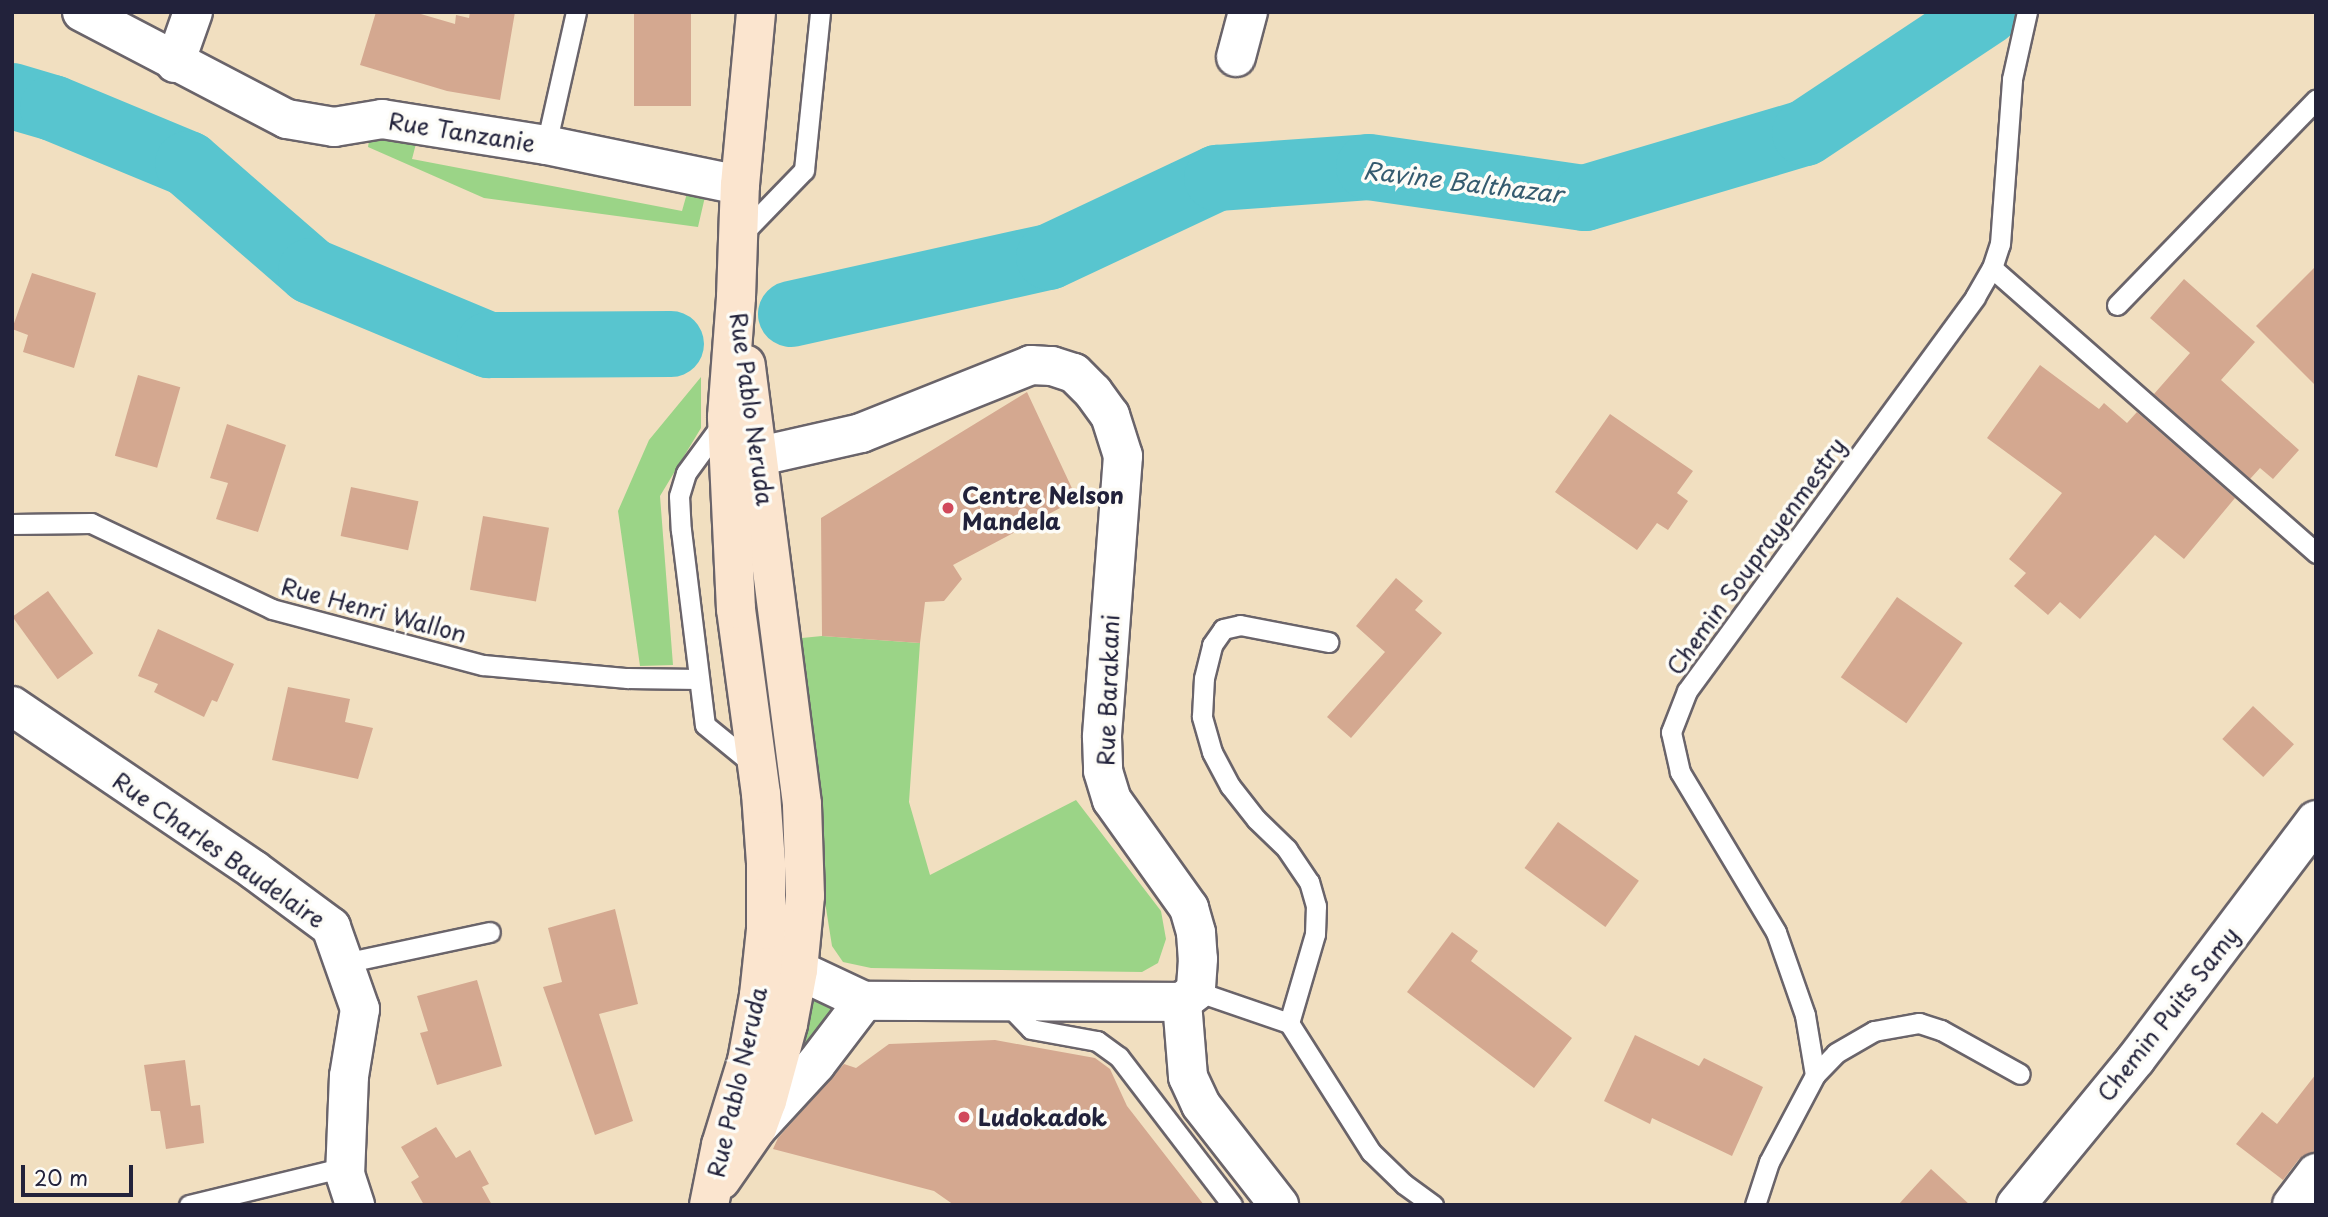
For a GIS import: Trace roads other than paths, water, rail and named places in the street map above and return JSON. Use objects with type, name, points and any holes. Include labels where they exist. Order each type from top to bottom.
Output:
[{"type":"main road","points":[[736,297],[736,240],[756,12]]},
{"type":"main road","name":"Rue Pablo Neruda","points":[[711,1198],[720,1145],[747,1061],[759,995],[766,930],[766,863],[758,768],[736,609],[727,417],[736,297]]},
{"type":"main road","name":"Rue Pablo Neruda","points":[[711,1198],[757,1128],[788,1024],[798,971],[805,896],[802,804],[760,456],[736,297]]},
{"type":"street","name":"Rue Tanzanie","points":[[82,12],[175,63],[287,118],[334,127],[382,118],[546,145],[740,184]]},
{"type":"street","points":[[175,63],[192,12]]},
{"type":"street","points":[[1236,57],[1248,12]]},
{"type":"street","name":"Rue Barakani","points":[[760,456],[861,433],[1031,365],[1052,366],[1074,373],[1110,415],[1123,456],[1102,737],[1102,771],[1112,800],[1189,908],[1196,933],[1189,996],[1188,1077],[1201,1105],[1279,1205]]},
{"type":"street","name":"Rue Charles Baudelaire","points":[[12,706],[254,870],[331,927],[360,1009],[349,1076],[345,1167],[355,1205]]},
{"type":"street","name":"Chemin Puits Samy","points":[[2016,1205],[2144,1048],[2316,820]]},
{"type":"street","points":[[766,930],[798,971],[864,1000],[1005,1002],[1189,996]]},
{"type":"street","points":[[757,1128],[816,1064],[864,1000]]},
{"type":"street","points":[[2292,1205],[2316,1173]]},
{"type":"lane","points":[[546,145],[576,12]]},
{"type":"lane","points":[[736,240],[804,170],[820,12]]},
{"type":"lane","name":"Chemin Souprayenmestry","points":[[1815,1075],[1805,1015],[1776,932],[1680,772],[1671,732],[1687,691],[1975,297],[1992,268],[2000,244],[2012,79],[2027,12]]},
{"type":"lane","points":[[2117,305],[2316,100]]},
{"type":"lane","points":[[1992,268],[2316,553]]},
{"type":"lane","points":[[727,417],[686,473],[679,496],[705,725],[758,768]]},
{"type":"lane","name":"Rue Henri Wallon","points":[[12,524],[91,523],[272,609],[483,665],[627,678],[699,679]]},
{"type":"lane","points":[[1289,1023],[1315,934],[1316,906],[1309,882],[1287,849],[1238,797],[1212,752],[1202,716],[1204,678],[1212,645],[1223,629],[1240,625],[1328,642]]},
{"type":"lane","points":[[344,963],[490,932]]},
{"type":"lane","points":[[1189,996],[1236,1005],[1289,1023],[1371,1152],[1404,1184],[1433,1205]]},
{"type":"lane","points":[[1005,1002],[1017,1019],[1031,1029],[1097,1041],[1119,1056],[1232,1205]]},
{"type":"lane","points":[[1755,1205],[1769,1162],[1815,1075],[1836,1053],[1874,1031],[1919,1023],[1941,1030],[2020,1074]]},
{"type":"lane","points":[[189,1205],[345,1167]]},
{"type":"waterway","name":"Ravine Balthazar","points":[[791,314],[1049,257],[1217,178],[1369,167],[1585,198],[1805,133],[1987,12]]},
{"type":"waterway","name":"Ravine Balthazar","points":[[12,96],[53,108],[188,164],[311,271],[489,345],[671,344]]},
{"type":"place","name":"Centre Nelson Mandela","points":[[948,508]]},
{"type":"place","name":"Ludokadok","points":[[964,1117]]}]
